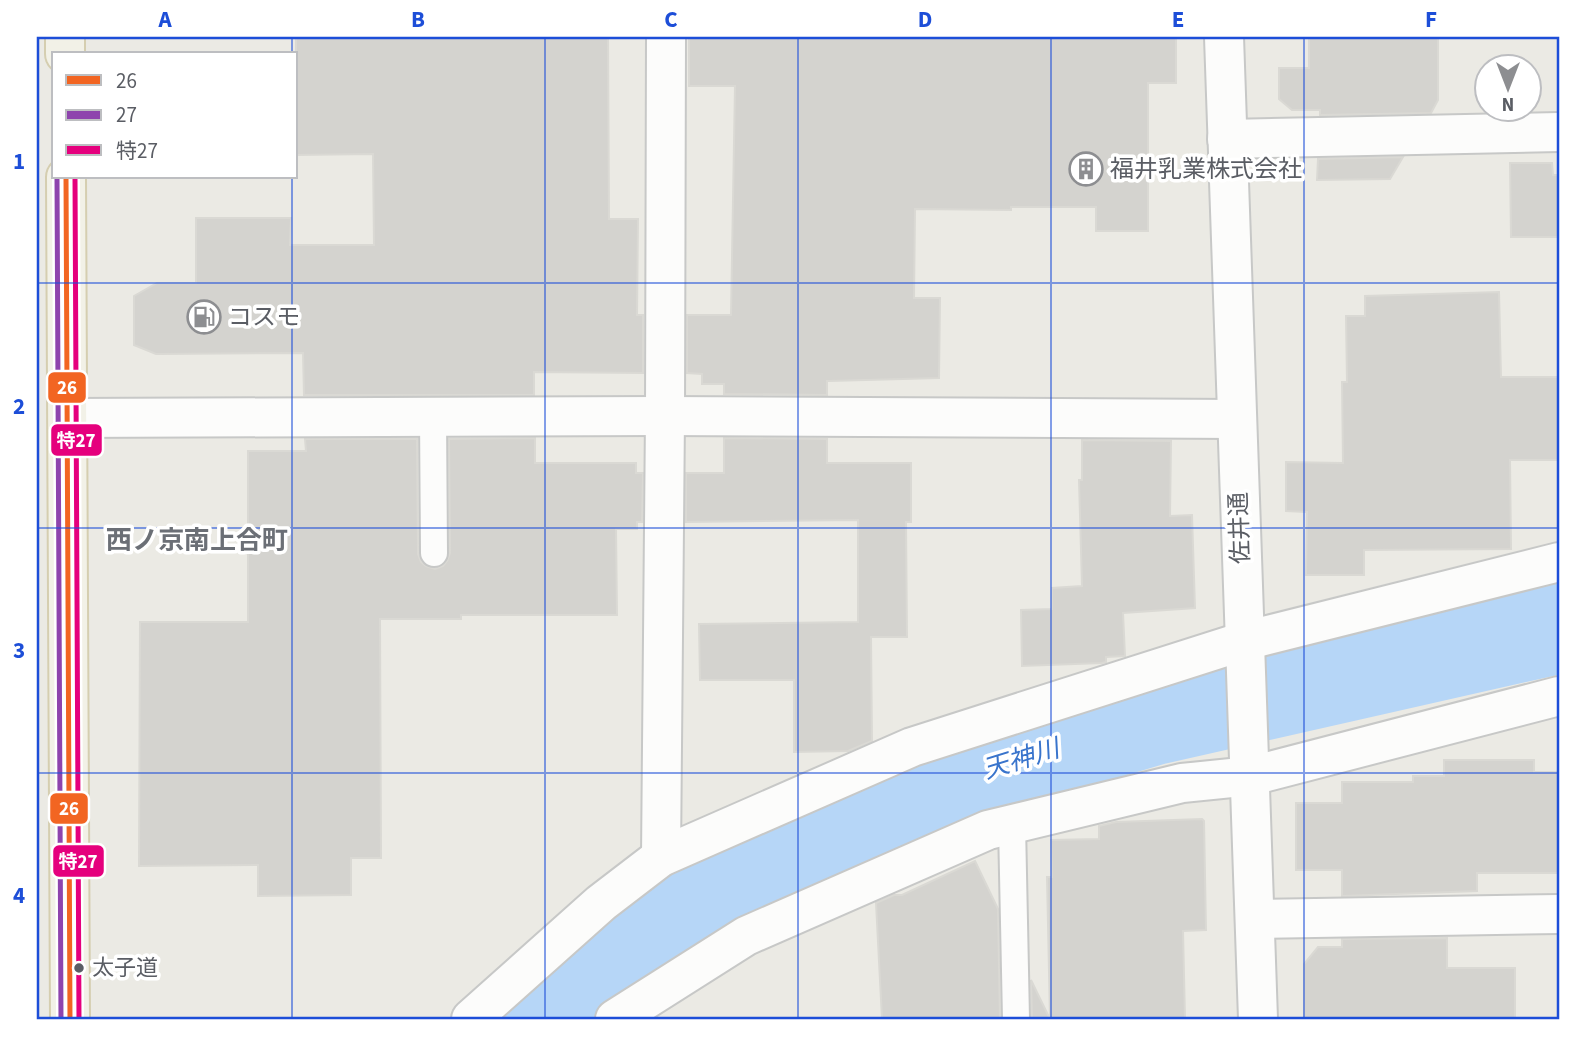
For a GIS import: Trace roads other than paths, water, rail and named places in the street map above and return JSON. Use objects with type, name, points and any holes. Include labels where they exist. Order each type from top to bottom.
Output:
[{"type":"main road","points":[[66,178],[70,1019]]},
{"type":"street","points":[[660,857],[666,37]]},
{"type":"street","name":"佐井通","points":[[1224,37],[1258,1019]]},
{"type":"street","points":[[1227,139],[1559,132]]},
{"type":"street","points":[[69,418],[1237,418]]},
{"type":"street","points":[[471,1019],[601,903],[660,857],[912,747],[1245,657],[1559,562]]},
{"type":"street","points":[[615,1019],[746,936],[988,831],[1182,783],[1250,762],[1559,696]]},
{"type":"street","points":[[1255,919],[1559,914]]},
{"type":"lane","points":[[433,416],[434,553]]},
{"type":"lane","points":[[1012,825],[1016,1019]]},
{"type":"waterway","name":"天神川","points":[[538,1019],[595,965],[757,862],[945,782],[1156,719],[1559,628]]},
{"type":"place","name":"福井乳業株式会社","points":[[1086,169]]},
{"type":"place","name":"コスモ","points":[[204,317]]},
{"type":"place","name":"太子道","points":[[79,968]]},
{"type":"district","name":"西ノ京南上合町","points":[[197,540]]}]
